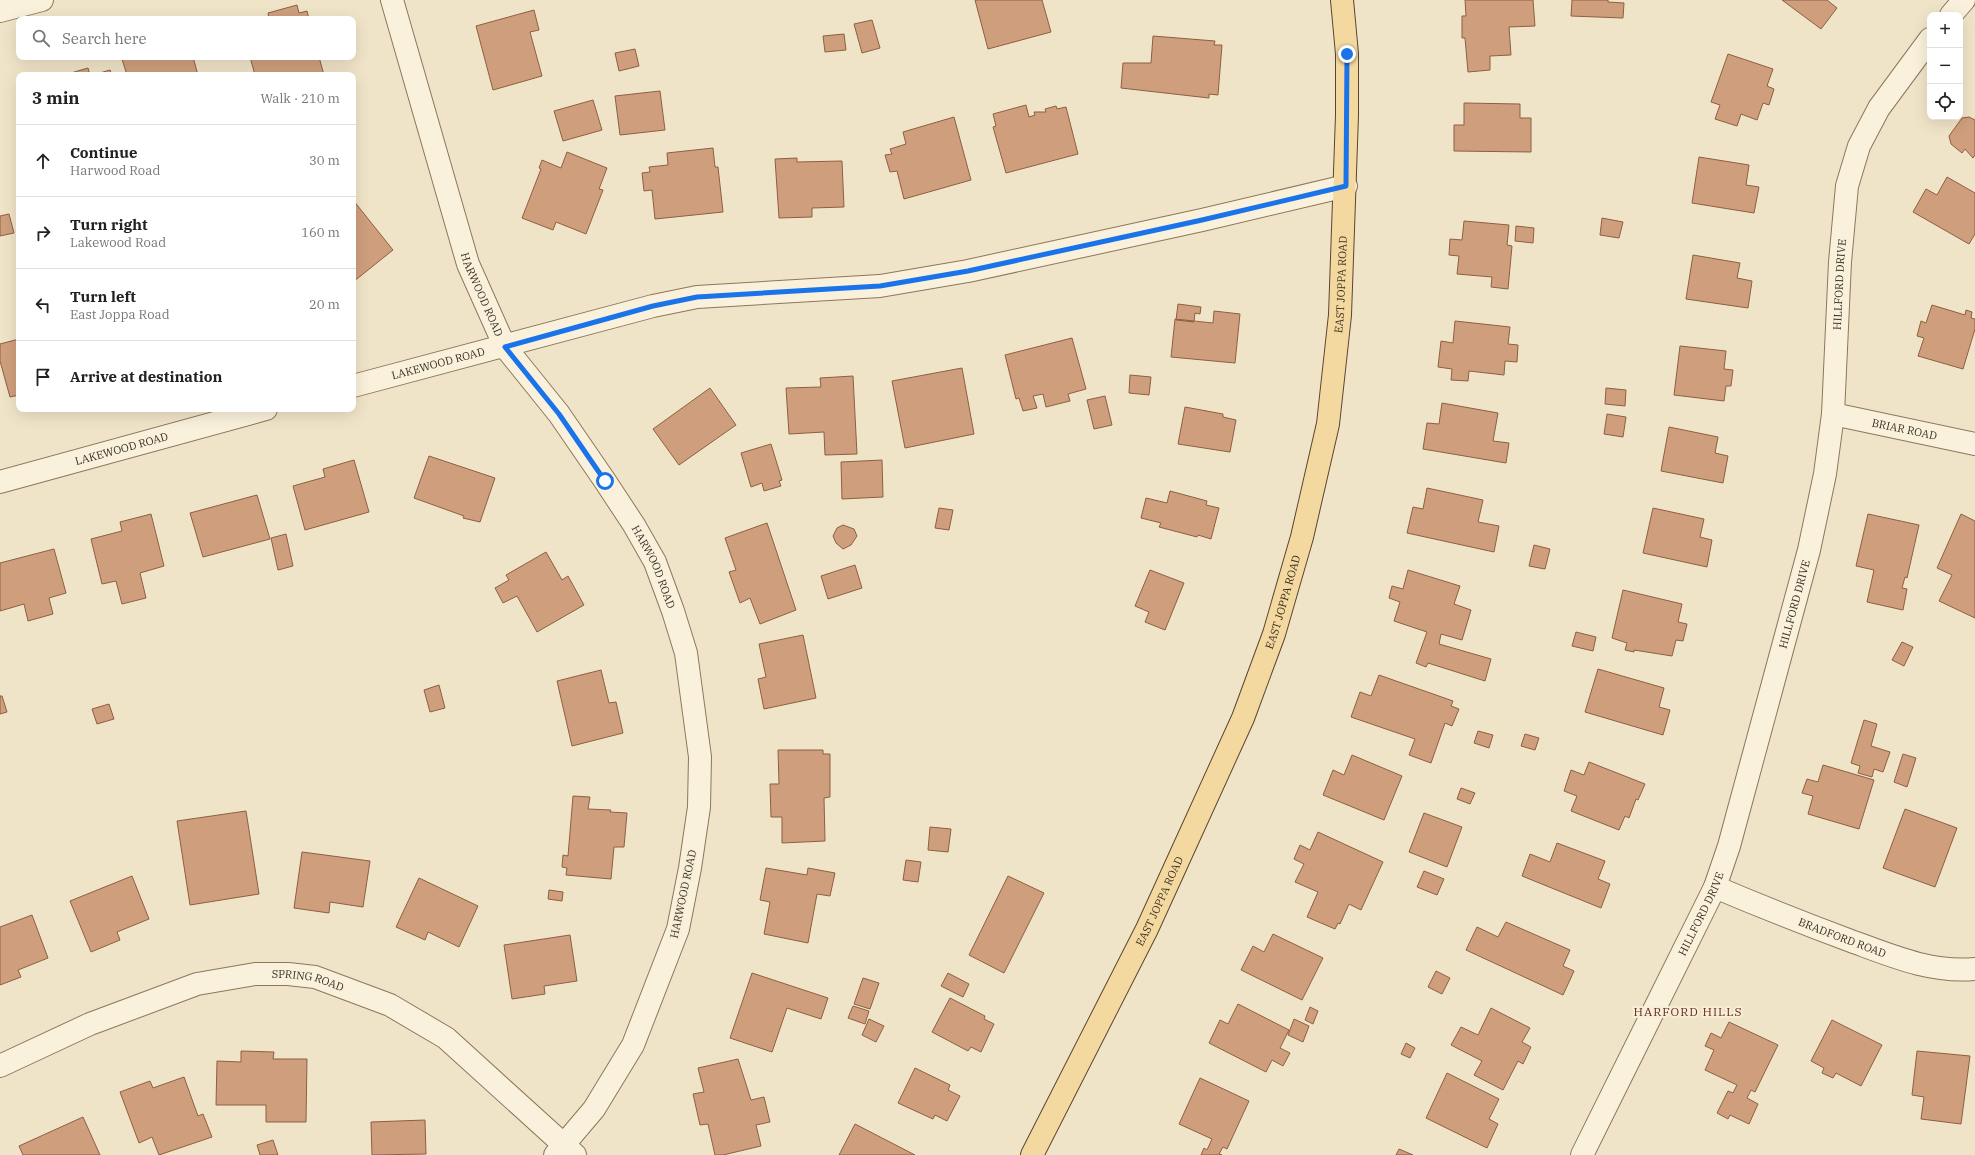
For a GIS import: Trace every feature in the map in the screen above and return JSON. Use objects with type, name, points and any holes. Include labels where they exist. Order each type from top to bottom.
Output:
[{"type":"main road","name":"EAST JOPPA ROAD","points":[[1032,1155],[1150,921],[1243,718],[1274,634],[1302,537],[1328,424],[1340,315],[1346,186],[1347,54],[1342,0]]},
{"type":"street","points":[[0,11],[42,0]]},
{"type":"street","name":"HARWOOD ROAD","points":[[392,0],[468,264],[505,347],[563,420],[622,506],[655,562],[673,611],[686,654],[700,757],[699,807],[690,868],[678,929],[633,1045],[594,1109],[564,1152]]},
{"type":"street","points":[[1954,12],[1964,0]]},
{"type":"street","name":"HILLFORD DRIVE","points":[[1582,1155],[1715,887],[1729,846],[1809,550],[1825,474],[1833,414],[1840,262],[1847,186],[1859,146],[1879,108],[1927,43]]},
{"type":"street","name":"LAKEWOOD ROAD","points":[[356,385],[505,347],[653,306],[697,297],[880,286],[968,271],[1202,220],[1346,186]]},
{"type":"street","name":"LAKEWOOD ROAD","points":[[0,482],[255,412]]},
{"type":"street","name":"BRIAR ROAD","points":[[1833,414],[1975,444]]},
{"type":"street","name":"BRADFORD ROAD","points":[[1715,887],[1785,917],[1910,962],[1943,969],[1975,969]]},
{"type":"street","name":"SPRING ROAD","points":[[0,1066],[90,1024],[196,984],[255,974],[288,974],[315,977],[390,1005],[446,1038],[564,1152]]},
{"type":"building","points":[[975,0],[1042,0],[1051,32],[988,49]]},
{"type":"building","points":[[1465,0],[1533,0],[1535,26],[1509,27],[1511,55],[1490,56],[1490,70],[1468,72],[1465,38],[1462,38],[1462,16],[1466,16]]},
{"type":"building","points":[[1572,0],[1608,0],[1608,2],[1624,3],[1623,18],[1571,16]]},
{"type":"building","points":[[1782,0],[1827,0],[1837,8],[1821,29]]},
{"type":"building","points":[[297,5],[299,13],[307,11],[308,16],[268,16],[268,13]]},
{"type":"building","points":[[534,10],[539,30],[530,32],[542,76],[493,90],[476,26]]},
{"type":"building","points":[[872,20],[880,48],[862,53],[854,24]]},
{"type":"building","points":[[844,34],[846,50],[825,52],[823,36]]},
{"type":"building","points":[[1153,36],[1215,41],[1214,45],[1222,45],[1218,95],[1209,94],[1209,98],[1121,88],[1123,63],[1151,63]]},
{"type":"building","points":[[635,49],[639,66],[619,71],[615,53]]},
{"type":"building","points":[[1728,54],[1773,69],[1767,86],[1774,89],[1769,105],[1763,103],[1757,120],[1741,114],[1737,126],[1715,119],[1720,105],[1711,102]]},
{"type":"building","points":[[122,60],[194,60],[197,72],[126,72]]},
{"type":"building","points":[[251,60],[320,60],[323,72],[254,72]]},
{"type":"building","points":[[88,68],[89,72],[74,72]]},
{"type":"building","points":[[660,91],[665,130],[620,135],[615,96]]},
{"type":"building","points":[[593,100],[602,130],[563,141],[554,111]]},
{"type":"building","points":[[1464,103],[1520,104],[1520,118],[1531,118],[1531,152],[1454,151],[1454,125],[1464,125]]},
{"type":"building","points":[[1026,105],[1029,117],[1035,115],[1034,112],[1046,112],[1045,109],[1056,106],[1057,109],[1066,107],[1078,154],[1006,173],[993,127],[996,126],[993,114]]},
{"type":"building","points":[[954,117],[971,180],[904,199],[897,171],[890,172],[885,155],[892,154],[890,149],[906,144],[903,132]]},
{"type":"building","points":[[1969,117],[1975,120],[1975,155],[1973,158],[1965,149],[1962,153],[1951,144],[1949,136],[1961,120],[1963,120],[1963,118]]},
{"type":"building","points":[[713,148],[715,167],[718,167],[723,212],[655,219],[652,190],[644,191],[642,173],[650,172],[649,167],[668,165],[667,153]]},
{"type":"building","points":[[567,152],[607,168],[599,189],[603,190],[586,234],[556,222],[553,230],[522,218],[541,169],[539,168],[542,160],[561,168]]},
{"type":"building","points":[[1699,157],[1749,165],[1746,185],[1759,187],[1754,213],[1692,203]]},
{"type":"building","points":[[797,158],[797,162],[842,161],[844,207],[812,208],[812,217],[779,218],[775,159]]},
{"type":"building","points":[[1947,177],[1975,193],[1975,234],[1969,244],[1913,212],[1926,189],[1937,195]]},
{"type":"building","points":[[356,204],[393,250],[356,280]]},
{"type":"building","points":[[9,214],[14,233],[0,236],[0,216]]},
{"type":"building","points":[[1602,218],[1623,222],[1619,238],[1600,235]]},
{"type":"building","points":[[1464,221],[1509,225],[1507,245],[1512,246],[1508,289],[1491,287],[1492,277],[1457,274],[1459,256],[1449,255],[1450,239],[1462,240]]},
{"type":"building","points":[[1516,226],[1534,228],[1533,243],[1515,241]]},
{"type":"building","points":[[1693,255],[1740,263],[1737,278],[1752,281],[1748,308],[1686,299]]},
{"type":"building","points":[[1178,304],[1201,307],[1200,314],[1195,313],[1194,322],[1176,320]]},
{"type":"building","points":[[1932,305],[1965,315],[1966,310],[1972,312],[1971,318],[1975,319],[1975,329],[1963,369],[1918,356],[1924,338],[1917,336],[1921,321],[1926,323]]},
{"type":"building","points":[[1214,311],[1240,314],[1235,363],[1171,357],[1175,319],[1213,323]]},
{"type":"building","points":[[1455,321],[1510,327],[1508,344],[1518,345],[1517,362],[1505,361],[1504,375],[1469,371],[1468,381],[1451,380],[1452,369],[1438,367],[1441,341],[1453,343]]},
{"type":"building","points":[[1072,338],[1086,389],[1068,394],[1070,401],[1046,407],[1043,394],[1033,396],[1037,408],[1023,411],[1019,398],[1016,399],[1005,355]]},
{"type":"building","points":[[16,340],[16,396],[10,397],[0,361],[0,344]]},
{"type":"building","points":[[1680,346],[1726,351],[1724,369],[1733,370],[1731,386],[1726,386],[1724,401],[1674,395]]},
{"type":"building","points":[[962,368],[974,434],[905,448],[892,381]]},
{"type":"building","points":[[1130,375],[1151,377],[1149,395],[1129,393]]},
{"type":"building","points":[[853,376],[857,454],[825,455],[824,432],[789,434],[786,388],[821,387],[820,378]]},
{"type":"building","points":[[710,388],[736,425],[679,465],[653,429]]},
{"type":"building","points":[[1606,388],[1626,390],[1625,406],[1605,404]]},
{"type":"building","points":[[1105,396],[1112,425],[1094,429],[1087,400]]},
{"type":"building","points":[[1442,403],[1498,413],[1493,441],[1509,443],[1506,463],[1423,449],[1427,423],[1439,424]]},
{"type":"building","points":[[1185,407],[1223,414],[1223,417],[1236,420],[1230,452],[1178,444]]},
{"type":"building","points":[[1607,414],[1626,417],[1623,437],[1604,434]]},
{"type":"building","points":[[1669,427],[1718,437],[1715,453],[1728,456],[1723,483],[1661,471]]},
{"type":"building","points":[[771,444],[782,480],[779,481],[781,486],[764,491],[762,483],[751,487],[741,453]]},
{"type":"building","points":[[429,456],[495,478],[480,522],[463,518],[464,516],[414,498]]},
{"type":"building","points":[[354,460],[369,512],[305,530],[293,486],[325,477],[323,469]]},
{"type":"building","points":[[882,460],[883,497],[842,499],[841,462]]},
{"type":"building","points":[[1427,488],[1483,500],[1478,522],[1499,526],[1494,552],[1407,533],[1413,507],[1423,509]]},
{"type":"building","points":[[1170,491],[1207,501],[1206,505],[1219,508],[1211,539],[1159,527],[1161,523],[1141,518],[1146,498],[1167,503]]},
{"type":"building","points":[[257,495],[270,539],[203,557],[190,513]]},
{"type":"building","points":[[939,508],[953,510],[949,530],[935,528]]},
{"type":"building","points":[[1653,508],[1704,519],[1700,537],[1712,540],[1707,567],[1643,553]]},
{"type":"building","points":[[151,514],[164,566],[140,573],[146,598],[122,604],[116,581],[102,584],[91,539],[122,531],[120,522]]},
{"type":"building","points":[[1868,514],[1919,525],[1907,578],[1905,577],[1902,588],[1907,589],[1903,610],[1867,602],[1874,570],[1856,566]]},
{"type":"building","points":[[1961,514],[1975,521],[1975,618],[1939,601],[1952,575],[1937,568]]},
{"type":"building","points":[[767,523],[796,610],[760,624],[750,598],[740,603],[729,572],[736,570],[725,538]]},
{"type":"building","points":[[843,525],[854,529],[857,536],[851,545],[843,549],[836,543],[833,536],[837,528]]},
{"type":"building","points":[[286,534],[293,566],[278,570],[271,538]]},
{"type":"building","points":[[1534,545],[1550,549],[1545,569],[1529,566]]},
{"type":"building","points":[[54,549],[66,593],[49,598],[53,614],[28,621],[24,604],[0,611],[0,563]]},
{"type":"building","points":[[546,552],[562,580],[568,576],[584,605],[537,632],[517,596],[503,603],[495,588],[509,580],[506,575]]},
{"type":"building","points":[[855,565],[862,588],[828,599],[821,576]]},
{"type":"building","points":[[1150,570],[1184,583],[1165,630],[1145,622],[1149,612],[1135,606]]},
{"type":"building","points":[[1408,570],[1460,586],[1454,604],[1471,610],[1462,640],[1441,634],[1439,644],[1491,659],[1485,681],[1428,663],[1426,667],[1416,663],[1427,632],[1394,621],[1400,602],[1389,598],[1392,586],[1403,589]]},
{"type":"building","points":[[1623,590],[1682,604],[1678,622],[1687,624],[1683,641],[1676,640],[1672,656],[1625,650],[1627,643],[1612,638]]},
{"type":"building","points":[[1576,632],[1596,637],[1593,651],[1572,646]]},
{"type":"building","points":[[803,635],[816,698],[764,709],[758,679],[766,677],[759,644]]},
{"type":"building","points":[[1902,642],[1913,647],[1904,666],[1892,660]]},
{"type":"building","points":[[1598,669],[1664,688],[1659,707],[1670,710],[1663,735],[1585,712]]},
{"type":"building","points":[[601,670],[609,703],[616,702],[623,733],[572,746],[557,681]]},
{"type":"building","points":[[1379,675],[1453,701],[1451,706],[1459,709],[1452,726],[1445,723],[1431,763],[1409,755],[1415,739],[1351,717],[1360,692],[1371,696]]},
{"type":"building","points":[[439,685],[445,708],[430,712],[424,690]]},
{"type":"building","points":[[0,696],[2,696],[7,712],[0,714]]},
{"type":"building","points":[[109,704],[114,719],[97,724],[92,709]]},
{"type":"building","points":[[1864,720],[1877,724],[1871,746],[1890,752],[1883,772],[1874,769],[1872,777],[1858,773],[1860,766],[1851,763]]},
{"type":"building","points":[[1478,731],[1493,735],[1489,748],[1474,743]]},
{"type":"building","points":[[1525,734],[1539,738],[1535,750],[1521,746]]},
{"type":"building","points":[[778,750],[823,750],[823,754],[830,754],[830,797],[824,798],[825,841],[782,843],[782,817],[771,817],[770,784],[779,784]]},
{"type":"building","points":[[1903,754],[1916,758],[1907,787],[1894,782]]},
{"type":"building","points":[[1352,755],[1402,776],[1384,820],[1323,795],[1333,770],[1344,775]]},
{"type":"building","points":[[1589,762],[1645,784],[1638,800],[1636,799],[1629,818],[1625,816],[1619,830],[1571,811],[1577,796],[1564,791],[1571,770],[1584,775]]},
{"type":"building","points":[[1823,765],[1874,780],[1859,829],[1808,814],[1813,796],[1802,793],[1807,779],[1818,782]]},
{"type":"building","points":[[1461,788],[1475,793],[1470,804],[1457,799]]},
{"type":"building","points":[[573,796],[590,797],[588,809],[611,810],[610,812],[627,813],[624,847],[614,847],[611,879],[566,875],[567,868],[562,867],[563,855],[568,856]]},
{"type":"building","points":[[1905,809],[1957,828],[1935,887],[1883,868]]},
{"type":"building","points":[[246,811],[259,894],[190,905],[177,821]]},
{"type":"building","points":[[1424,813],[1462,827],[1447,867],[1409,852]]},
{"type":"building","points":[[930,827],[951,829],[948,852],[928,850]]},
{"type":"building","points":[[1318,832],[1383,862],[1361,910],[1349,904],[1340,924],[1338,923],[1335,929],[1307,917],[1318,892],[1295,882],[1304,864],[1294,859],[1300,845],[1310,850]]},
{"type":"building","points":[[1557,843],[1605,861],[1598,879],[1610,884],[1601,908],[1522,876],[1530,854],[1550,862]]},
{"type":"building","points":[[302,852],[370,861],[363,907],[330,902],[329,913],[294,908]]},
{"type":"building","points":[[906,860],[921,862],[918,882],[903,880]]},
{"type":"building","points":[[766,868],[807,875],[808,868],[835,873],[830,896],[817,894],[808,943],[764,934],[770,902],[760,900]]},
{"type":"building","points":[[1424,871],[1444,879],[1437,895],[1417,887]]},
{"type":"building","points":[[132,876],[149,919],[117,932],[120,940],[91,952],[70,901]]},
{"type":"building","points":[[1008,876],[1044,893],[1004,973],[969,955]]},
{"type":"building","points":[[419,878],[478,906],[459,947],[428,932],[425,940],[396,927]]},
{"type":"building","points":[[549,890],[563,892],[562,901],[548,899]]},
{"type":"building","points":[[32,915],[48,958],[18,970],[21,977],[0,985],[0,927]]},
{"type":"building","points":[[1506,922],[1570,950],[1563,966],[1574,971],[1563,995],[1466,950],[1477,927],[1498,937]]},
{"type":"building","points":[[1273,934],[1323,958],[1302,1000],[1241,970],[1253,946],[1264,952]]},
{"type":"building","points":[[570,935],[577,981],[544,986],[545,994],[512,999],[504,945]]},
{"type":"building","points":[[1436,971],[1450,978],[1442,994],[1428,987]]},
{"type":"building","points":[[752,973],[828,998],[821,1019],[787,1008],[772,1052],[730,1038]]},
{"type":"building","points":[[948,973],[969,984],[963,997],[941,986]]},
{"type":"building","points":[[863,978],[879,983],[870,1009],[854,1004]]},
{"type":"building","points":[[950,998],[985,1016],[984,1019],[994,1024],[981,1052],[971,1047],[968,1051],[932,1032]]},
{"type":"building","points":[[1238,1004],[1289,1030],[1280,1048],[1290,1053],[1283,1066],[1272,1060],[1266,1072],[1209,1043],[1220,1020],[1228,1024]]},
{"type":"building","points":[[853,1006],[869,1011],[865,1024],[848,1018]]},
{"type":"building","points":[[1310,1007],[1318,1011],[1313,1024],[1305,1020]]},
{"type":"building","points":[[1491,1008],[1530,1028],[1522,1042],[1531,1047],[1523,1064],[1518,1061],[1503,1090],[1474,1075],[1482,1061],[1451,1045],[1461,1027],[1478,1035]]},
{"type":"building","points":[[869,1019],[884,1026],[876,1042],[862,1035]]},
{"type":"building","points":[[1294,1019],[1309,1026],[1303,1042],[1288,1035]]},
{"type":"building","points":[[1832,1020],[1882,1045],[1861,1086],[1836,1073],[1833,1078],[1822,1073],[1824,1068],[1811,1061]]},
{"type":"building","points":[[1729,1022],[1778,1045],[1755,1092],[1751,1090],[1747,1098],[1758,1104],[1749,1124],[1730,1115],[1728,1119],[1717,1113],[1728,1091],[1733,1093],[1737,1085],[1705,1070],[1714,1050],[1705,1046],[1711,1033],[1721,1038]]},
{"type":"building","points":[[1406,1043],[1415,1048],[1410,1058],[1401,1054]]},
{"type":"building","points":[[241,1051],[274,1052],[273,1059],[307,1059],[306,1122],[266,1122],[266,1105],[216,1105],[217,1061],[241,1062]]},
{"type":"building","points":[[1917,1051],[1970,1056],[1961,1124],[1921,1119],[1924,1097],[1912,1095]]},
{"type":"building","points":[[738,1059],[751,1100],[764,1097],[770,1122],[756,1125],[761,1146],[723,1155],[715,1155],[708,1124],[700,1125],[693,1094],[704,1092],[698,1068]]},
{"type":"building","points":[[915,1068],[950,1085],[948,1090],[960,1096],[947,1121],[935,1115],[933,1119],[898,1103]]},
{"type":"building","points":[[1447,1073],[1499,1099],[1489,1119],[1498,1124],[1487,1148],[1426,1118]]},
{"type":"building","points":[[184,1077],[198,1116],[203,1114],[212,1137],[159,1155],[152,1137],[139,1143],[120,1092],[150,1081],[153,1088]]},
{"type":"building","points":[[1200,1078],[1249,1101],[1227,1149],[1223,1147],[1219,1154],[1222,1155],[1201,1155],[1204,1148],[1207,1150],[1212,1139],[1179,1124]]},
{"type":"building","points":[[83,1117],[100,1155],[23,1155],[19,1146]]},
{"type":"building","points":[[425,1120],[426,1154],[372,1155],[371,1122]]},
{"type":"building","points":[[855,1124],[915,1155],[839,1155]]},
{"type":"building","points":[[273,1140],[278,1155],[260,1155],[257,1145]]},
{"type":"building","points":[[1399,1149],[1413,1155],[1396,1155]]},
{"type":"district","name":"HARFORD HILLS","points":[[1688,1012]]},
{"type":"route","points":[[605,481],[559,414],[505,347],[653,306],[697,297],[791,290],[880,286],[968,271],[1202,220],[1346,186],[1347,54]]}]
